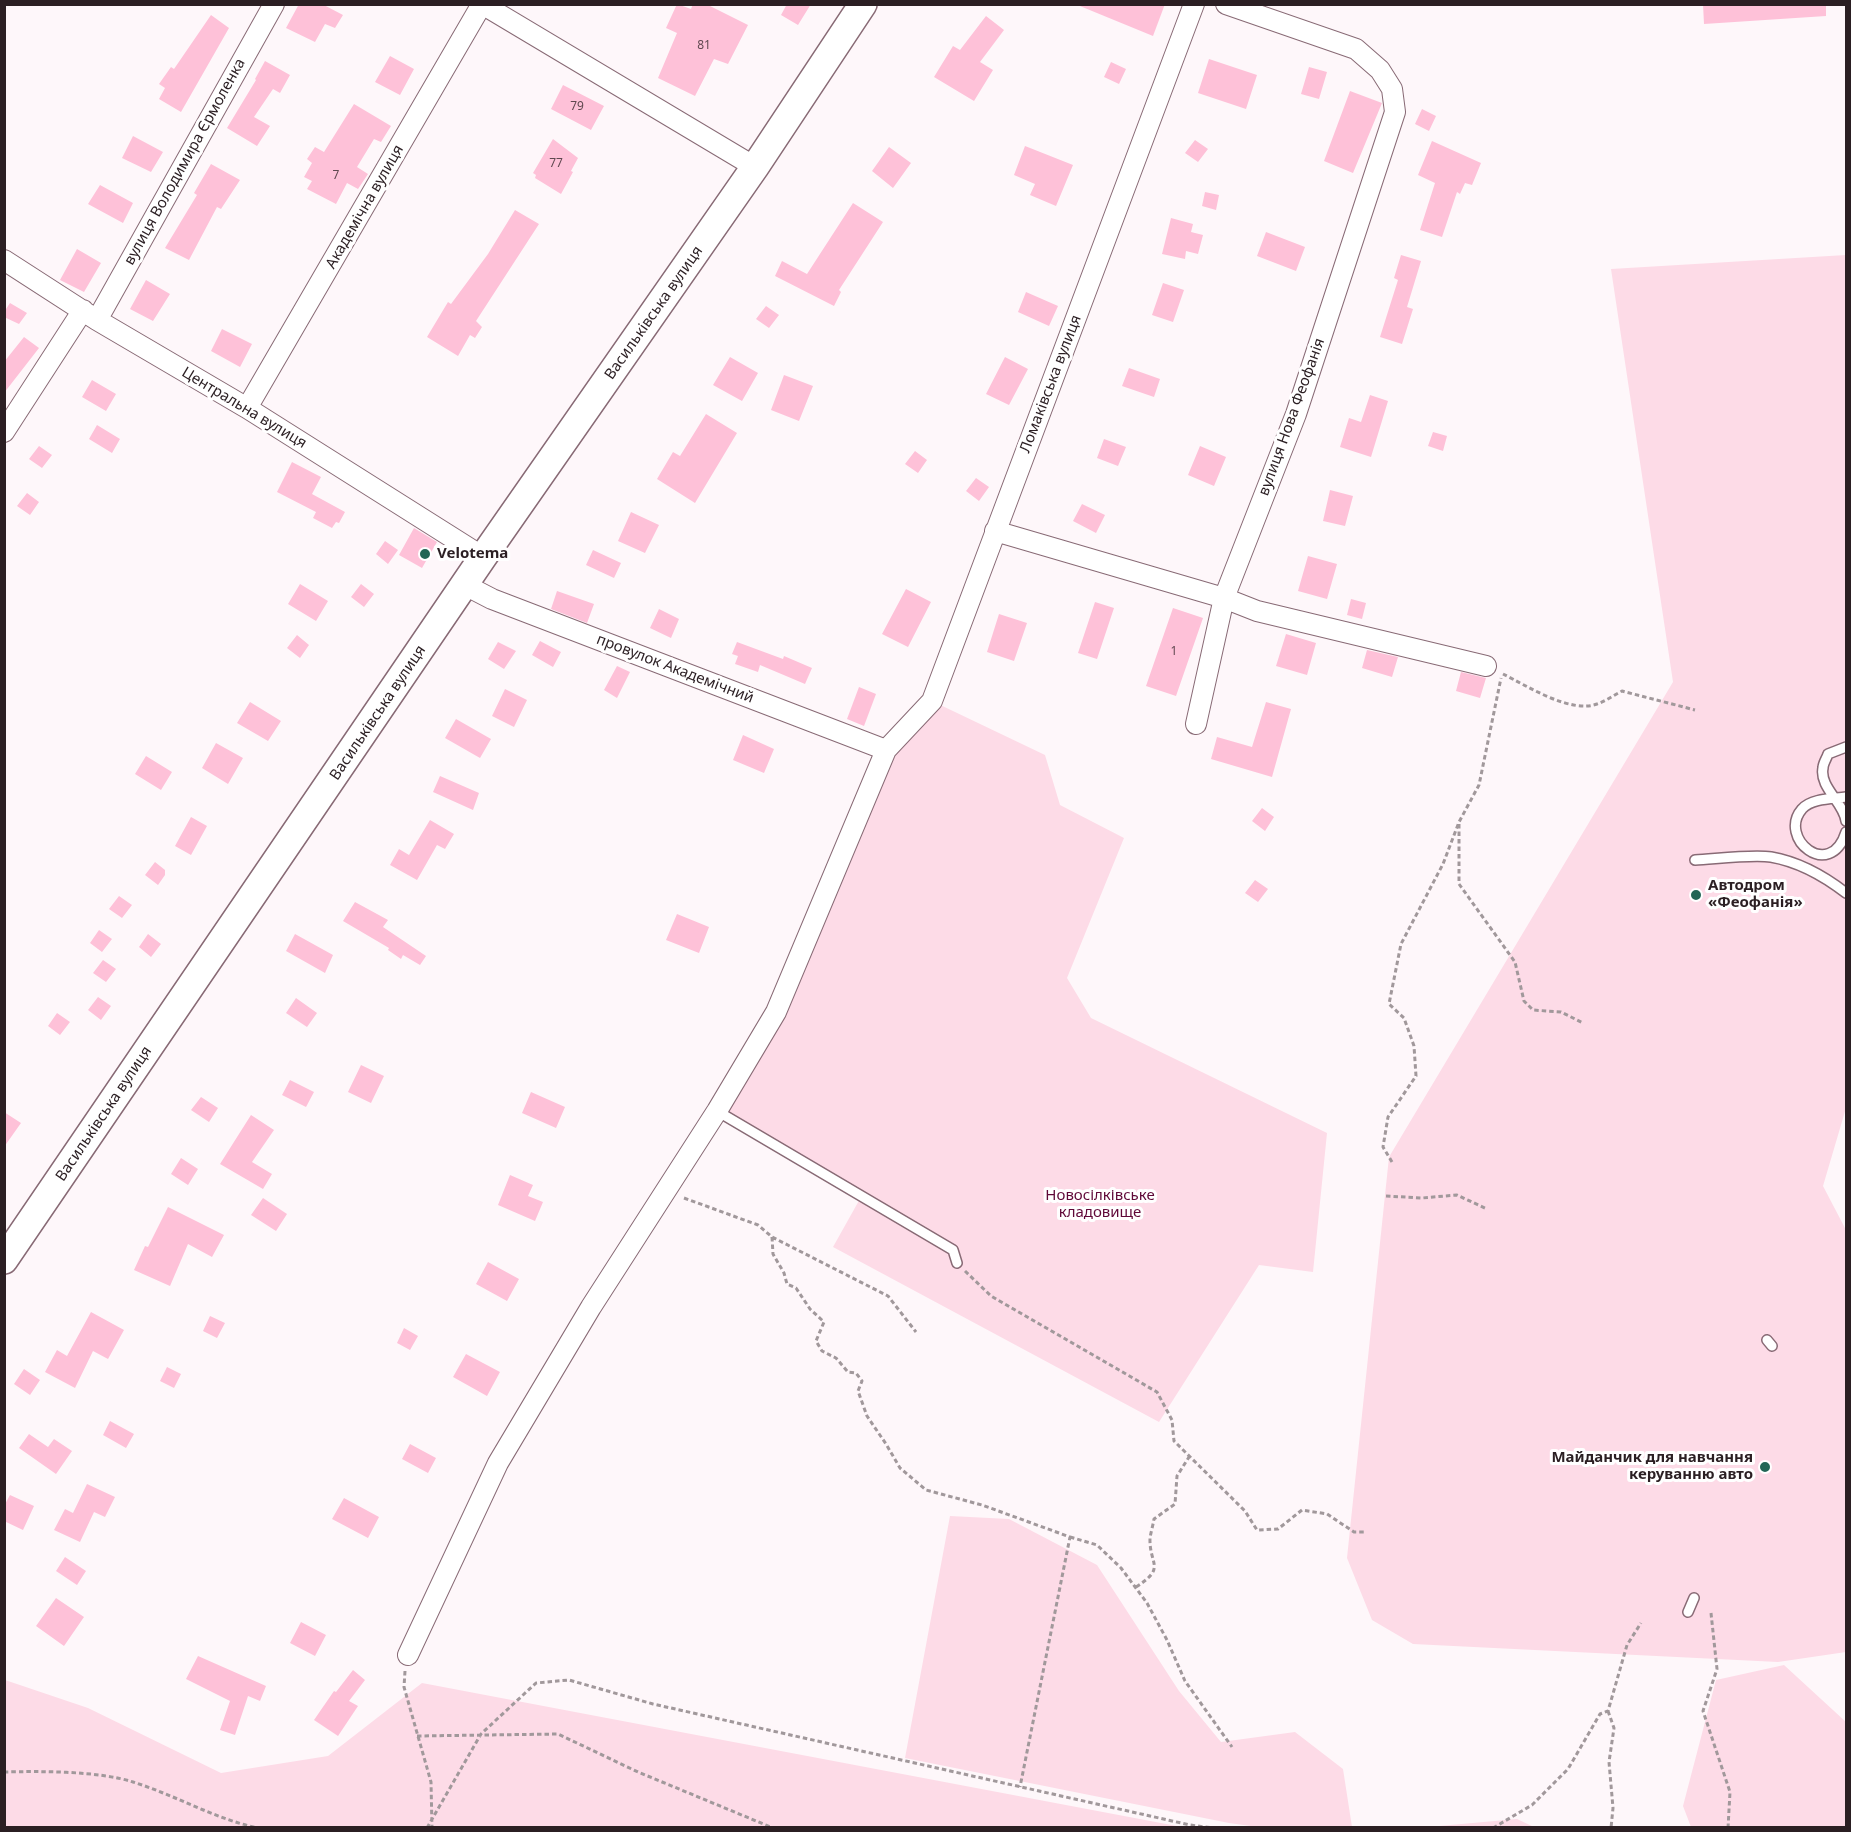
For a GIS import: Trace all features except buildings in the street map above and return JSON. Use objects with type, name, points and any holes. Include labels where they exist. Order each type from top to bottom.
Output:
[{"type":"street","name":"вулиця Володимира Єрмоленка","points":[[4,432],[90,315],[274,4]]},
{"type":"street","points":[[482,4],[755,167]]},
{"type":"street","name":"Академічна вулиця","points":[[247,408],[482,4]]},
{"type":"street","name":"Васильківська вулиця","points":[[4,1260],[483,557],[755,167],[863,4]]},
{"type":"street","name":"Ломаківська вулиця","points":[[886,750],[932,701],[1194,4]]},
{"type":"street","name":"вулиця Нова Феофанія","points":[[1196,724],[1224,598],[1296,414],[1395,112],[1392,89],[1380,70],[1356,49],[1226,4]]},
{"type":"street","name":"Центральна вулиця","points":[[4,260],[90,315],[247,408],[483,557]]},
{"type":"street","points":[[996,531],[1224,598],[1257,611],[1486,666]]},
{"type":"street","name":"провулок Академічний","points":[[465,585],[492,599],[886,750]]},
{"type":"street","points":[[408,1655],[498,1463],[591,1307],[717,1111],[776,1012],[886,750]]},
{"type":"lane","points":[[1846,747],[1828,754],[1822,770],[1826,784],[1845,812],[1846,821]]},
{"type":"lane","points":[[1846,796],[1815,802],[1802,809],[1796,823],[1797,839],[1807,850],[1822,855],[1835,852],[1843,843],[1846,832]]},
{"type":"lane","points":[[1800,864],[1807,850]]},
{"type":"lane","points":[[1695,860],[1769,856],[1800,864],[1830,880],[1846,894]]},
{"type":"lane","points":[[717,1111],[953,1250],[957,1263]]},
{"type":"lane","points":[[1688,1612],[1694,1598]]},
{"type":"path","points":[[1392,1162],[1383,1147],[1388,1117],[1416,1076],[1416,1056],[1404,1018],[1389,1004],[1401,944],[1443,864],[1459,822],[1479,785],[1502,674],[1575,706],[1595,705],[1622,691],[1695,710]]},
{"type":"path","points":[[1459,822],[1459,884],[1515,962],[1524,1001],[1533,1010],[1561,1012],[1583,1023]]},
{"type":"path","points":[[665,1191],[758,1225],[772,1237],[888,1296],[916,1332]]},
{"type":"path","points":[[1386,1196],[1422,1198],[1457,1195],[1487,1209]]},
{"type":"path","points":[[772,1237],[773,1254],[787,1284],[796,1288],[810,1309],[824,1322],[816,1341],[822,1351],[836,1358],[848,1372],[856,1373],[862,1381],[858,1391],[867,1416],[900,1468],[926,1490],[982,1504],[1098,1545],[1121,1568],[1147,1603],[1185,1681],[1232,1747]]},
{"type":"path","points":[[957,1263],[990,1296],[1157,1392],[1172,1420],[1174,1441],[1245,1511],[1257,1530],[1278,1529],[1302,1510],[1327,1514],[1354,1532],[1364,1532]]},
{"type":"path","points":[[1135,1587],[1150,1578],[1156,1565],[1150,1540],[1154,1519],[1176,1504],[1177,1476],[1189,1458]]},
{"type":"path","points":[[1020,1787],[1070,1537]]},
{"type":"path","points":[[1711,1612],[1717,1669],[1703,1711],[1730,1792],[1728,1827]]},
{"type":"path","points":[[1611,1827],[1613,1808],[1609,1762],[1614,1728],[1608,1711],[1627,1645],[1641,1623]]},
{"type":"path","points":[[408,1655],[404,1687],[431,1782],[432,1827]]},
{"type":"path","points":[[427,1827],[481,1734],[536,1683],[569,1680],[653,1704],[1190,1826],[1213,1827]]},
{"type":"path","points":[[1493,1827],[1532,1804],[1568,1769],[1600,1714],[1608,1711]]},
{"type":"path","points":[[417,1736],[558,1734],[638,1772],[773,1827]]},
{"type":"path","points":[[4,1772],[100,1775],[131,1781],[208,1811],[258,1827]]},
{"type":"green space","name":"Автодром «Феофанія»","points":[[1846,255],[1846,1108],[1823,1186],[1846,1230],[1846,1652],[1778,1662],[1413,1644],[1372,1620],[1347,1558],[1389,1157],[1673,682],[1611,269]]},
{"type":"green space","name":"Новосілківське кладовище","points":[[932,701],[1045,755],[1060,805],[1124,838],[1067,978],[1091,1018],[1327,1133],[1313,1272],[1259,1265],[1159,1422],[833,1247],[861,1197],[717,1111],[776,1012],[886,750]]},
{"type":"green space","points":[[950,1516],[1009,1519],[1097,1565],[1179,1691],[1221,1742],[1295,1732],[1343,1769],[1352,1827],[1265,1828],[1229,1823],[905,1758]]},
{"type":"green space","points":[[1784,1665],[1846,1722],[1846,1827],[1691,1827],[1683,1806],[1716,1680]]},
{"type":"green space","points":[[5,1680],[88,1708],[221,1773],[328,1756],[422,1683],[1182,1827],[5,1827]]},
{"type":"green space","points":[[1517,1819],[1534,1827],[1428,1827]]},
{"type":"place","name":"Velotema","points":[[425,554]]},
{"type":"place","name":"Автодром «Феофанія»","points":[[1696,895]]},
{"type":"place","name":"Майданчик для навчання керуванню авто","points":[[1765,1467]]}]
